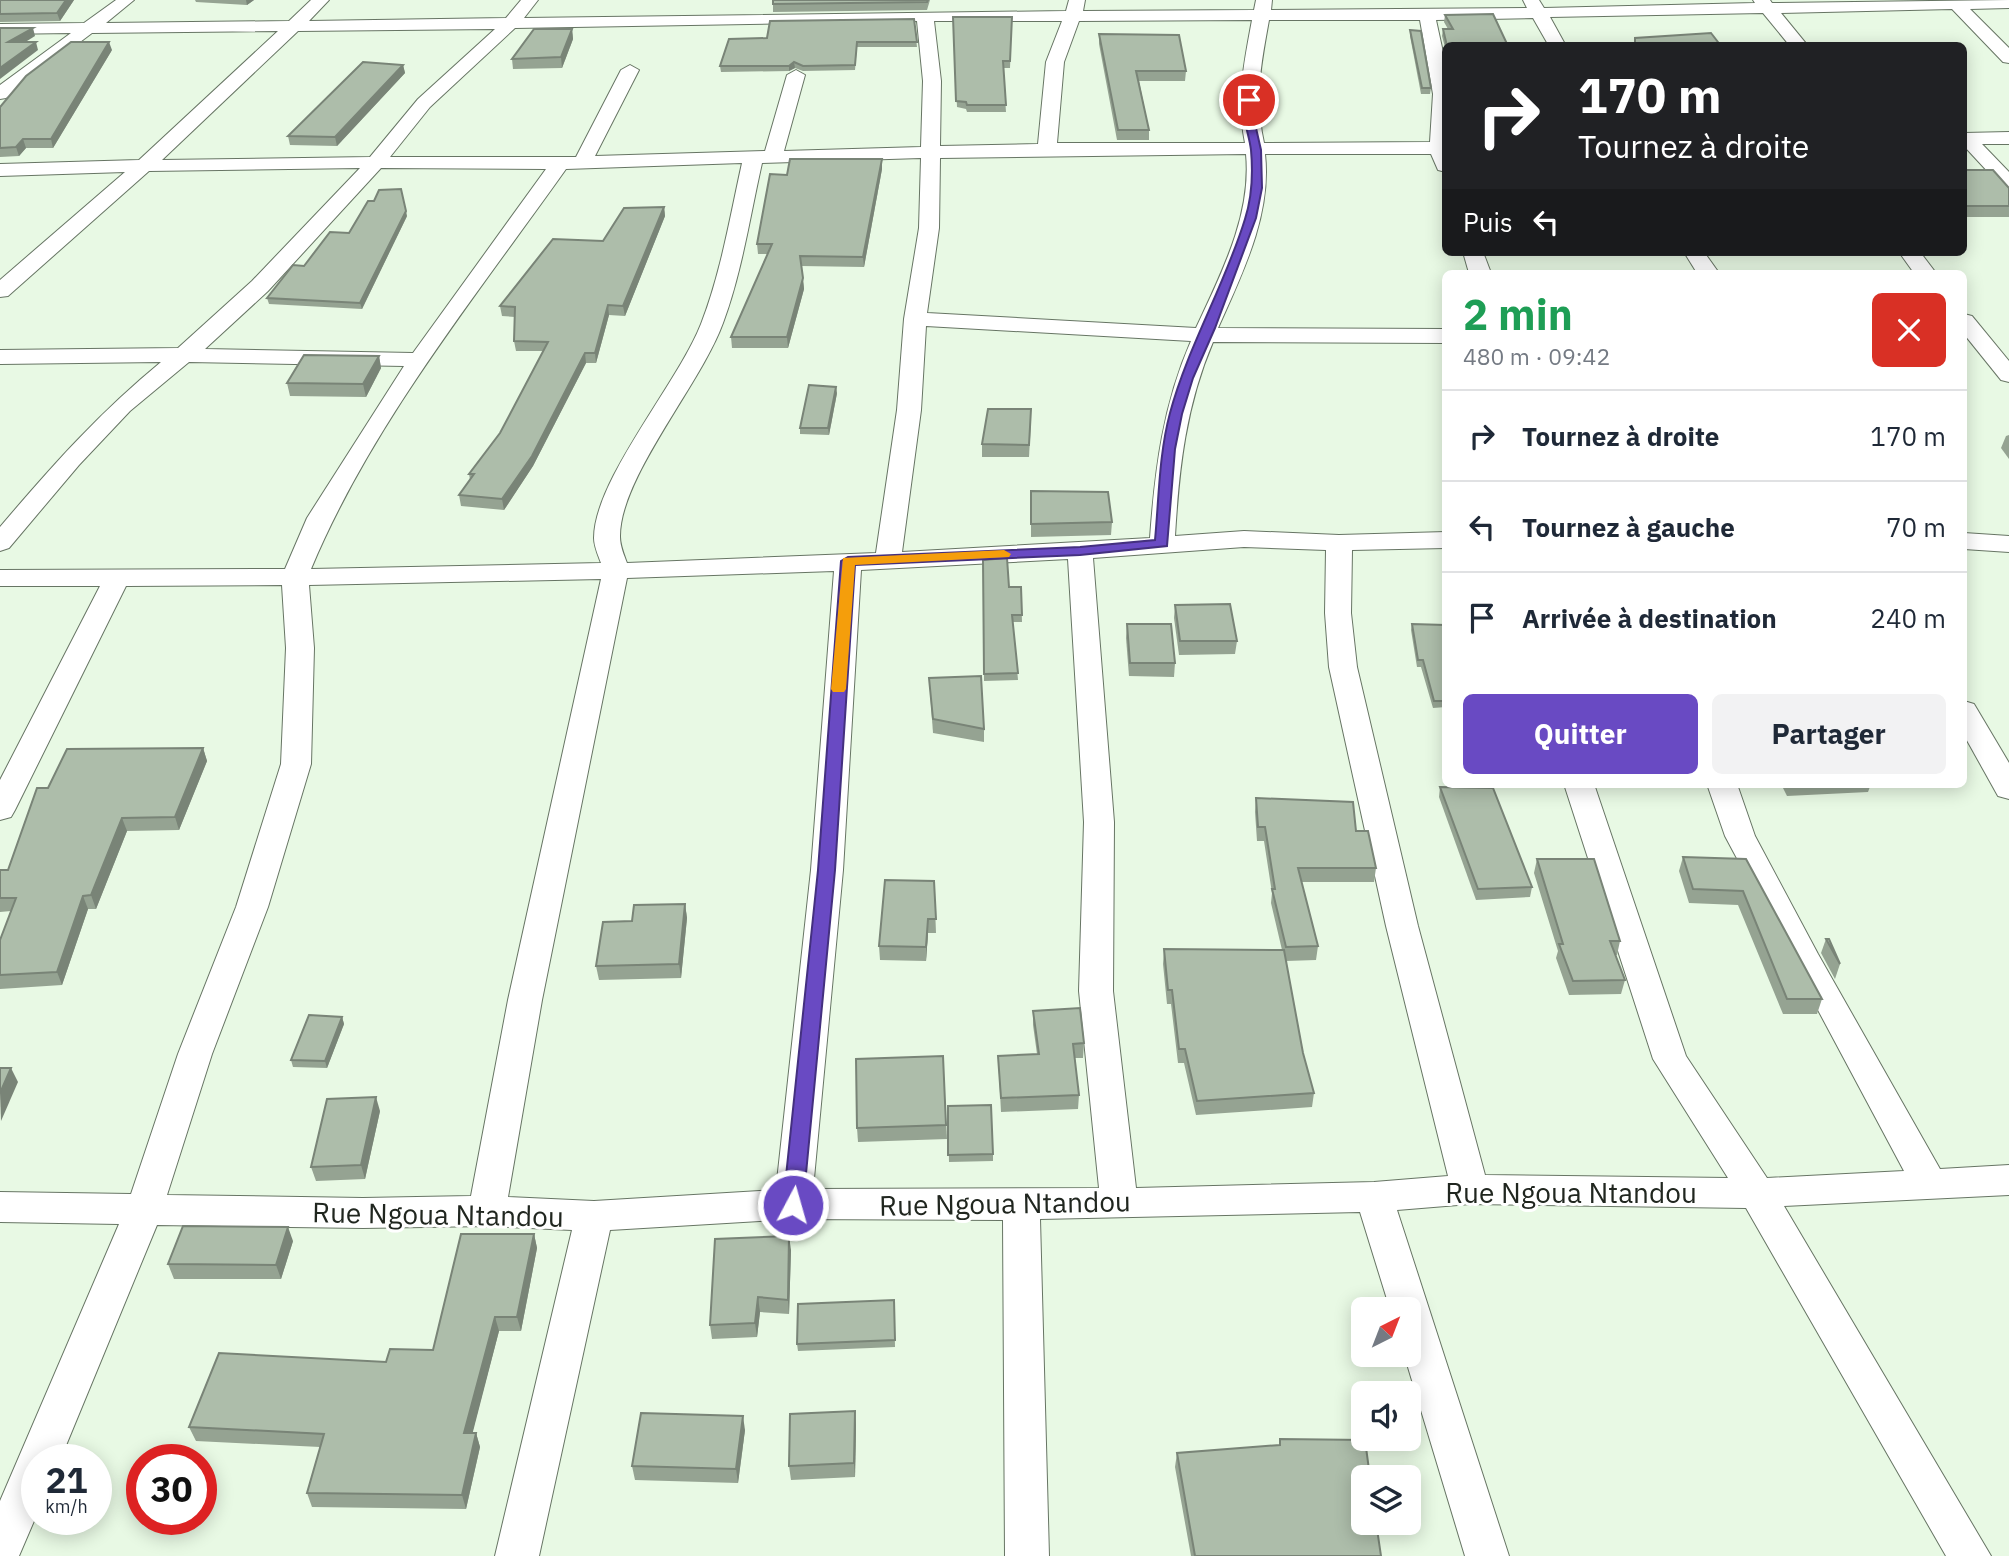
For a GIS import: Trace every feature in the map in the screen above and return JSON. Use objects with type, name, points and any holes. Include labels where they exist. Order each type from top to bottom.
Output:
[{"type":"street","points":[[0,94],[125,0]]},
{"type":"street","points":[[0,291],[145,165],[321,0]]},
{"type":"street","points":[[0,542],[70,460],[122,406],[221,324],[260,286],[376,162],[424,103],[510,24],[530,0]]},
{"type":"street","points":[[709,21],[720,0]]},
{"type":"street","points":[[0,29],[709,21],[900,9],[925,16],[1076,8],[1263,7],[1427,15],[1534,6],[1954,1],[2009,3]]},
{"type":"street","points":[[1954,1],[2009,58]]},
{"type":"street","points":[[1765,4],[1797,42]]},
{"type":"street","points":[[1534,6],[1556,42]]},
{"type":"street","points":[[1162,544],[1169,449],[1176,414],[1187,378],[1251,218],[1257,188],[1256,150],[1248,115],[1249,84],[1263,7]]},
{"type":"street","points":[[1047,149],[1055,64],[1060,43],[1076,8]]},
{"type":"street","points":[[1427,15],[1442,94]]},
{"type":"street","points":[[888,559],[909,410],[915,319],[929,228],[932,81],[925,16]]},
{"type":"street","points":[[46,1444],[144,1210],[195,1054],[253,907],[296,764],[300,648],[295,577],[320,518],[419,360],[572,163],[630,71]]},
{"type":"street","points":[[487,1211],[525,999],[616,569],[607,537],[610,515],[649,439],[704,344],[763,157],[796,75]]},
{"type":"street","points":[[1967,139],[2009,138]]},
{"type":"street","points":[[1967,141],[2009,183]]},
{"type":"street","points":[[0,170],[376,162],[572,163],[1047,149],[1256,150],[1442,155]]},
{"type":"street","points":[[1912,256],[1923,270]]},
{"type":"street","points":[[915,319],[1206,335],[1442,336]]},
{"type":"street","points":[[1967,325],[2009,375]]},
{"type":"street","points":[[0,358],[182,355],[419,360]]},
{"type":"street","points":[[0,578],[116,580],[732,568],[1080,551],[1244,539],[1339,543],[1442,540]]},
{"type":"street","points":[[1967,541],[2009,544]]},
{"type":"street","points":[[1339,543],[1338,613],[1343,667],[1402,926],[1471,1189]]},
{"type":"street","points":[[1080,551],[1099,822],[1096,992],[1119,1202]]},
{"type":"street","points":[[793,1205],[827,870],[848,561]]},
{"type":"street","points":[[0,810],[116,580]]},
{"type":"street","points":[[1967,715],[2009,789]]},
{"type":"street","points":[[1579,788],[1671,1059],[1757,1193],[1969,1556]]},
{"type":"street","points":[[1723,788],[1740,836],[1752,860],[1929,1182]]},
{"type":"street","name":"Rue Ngoua Ntandou","points":[[0,1208],[363,1213],[487,1211],[594,1216],[793,1205],[1021,1205],[1374,1197],[1471,1189],[1757,1193],[1929,1182],[2009,1180]]},
{"type":"street","points":[[1374,1197],[1488,1556]]},
{"type":"street","points":[[1021,1205],[1027,1556]]},
{"type":"street","points":[[517,1556],[594,1216]]},
{"type":"street","points":[[0,1551],[21,1502]]},
{"type":"building","points":[[0,0],[66,0],[57,13],[0,14]]},
{"type":"building","points":[[773,0],[928,0],[773,4]]},
{"type":"building","points":[[1493,14],[1506,42],[1446,42],[1443,29],[1453,29],[1445,15]]},
{"type":"building","points":[[953,17],[1012,17],[1010,61],[1003,61],[1006,105],[967,105],[966,102],[956,101]]},
{"type":"building","points":[[914,19],[917,42],[857,42],[855,65],[803,66],[794,62],[789,66],[720,66],[729,39],[767,38],[770,21]]},
{"type":"building","points":[[0,28],[33,28],[8,42],[36,42],[0,68]]},
{"type":"building","points":[[534,29],[572,29],[561,57],[512,59]]},
{"type":"building","points":[[1410,30],[1421,31],[1431,88],[1422,88]]},
{"type":"building","points":[[1711,33],[1718,42],[1635,42],[1635,38]]},
{"type":"building","points":[[1099,34],[1179,35],[1186,71],[1136,71],[1149,130],[1118,130]]},
{"type":"building","points":[[71,42],[109,42],[51,139],[23,139],[16,147],[0,148],[0,107],[26,76]]},
{"type":"building","points":[[363,62],[403,65],[335,137],[288,136]]},
{"type":"building","points":[[790,159],[882,159],[863,257],[800,256],[803,278],[787,337],[731,337],[772,244],[757,244],[770,174],[787,175]]},
{"type":"building","points":[[1967,170],[1993,170],[2009,188],[2009,206],[1967,206]]},
{"type":"building","points":[[401,189],[406,211],[360,303],[267,298],[293,265],[304,266],[330,232],[349,233],[368,201],[374,201],[379,190]]},
{"type":"building","points":[[664,207],[623,306],[608,305],[595,353],[585,353],[532,456],[502,499],[459,495],[474,474],[469,474],[500,433],[548,342],[514,341],[515,307],[500,306],[553,239],[603,241],[624,208]]},
{"type":"building","points":[[304,355],[379,356],[363,384],[287,383]]},
{"type":"building","points":[[809,385],[836,387],[828,428],[800,428]]},
{"type":"building","points":[[988,409],[1031,409],[1029,445],[982,444]]},
{"type":"building","points":[[1031,491],[1108,492],[1112,522],[1031,524]]},
{"type":"building","points":[[1007,558],[1009,587],[1021,587],[1022,615],[1012,615],[1018,673],[984,674],[983,560]]},
{"type":"building","points":[[1230,604],[1237,641],[1180,641],[1175,605]]},
{"type":"building","points":[[1127,624],[1171,624],[1175,663],[1130,663]]},
{"type":"building","points":[[1412,624],[1442,625],[1442,701],[1434,701],[1423,660],[1418,660]]},
{"type":"building","points":[[981,676],[984,729],[933,719],[929,678]]},
{"type":"building","points":[[203,748],[175,817],[122,818],[91,895],[83,896],[57,972],[0,975],[0,940],[16,898],[0,898],[0,870],[8,870],[37,788],[48,788],[67,749]]},
{"type":"building","points":[[1440,787],[1493,788],[1532,887],[1478,889]]},
{"type":"building","points":[[1256,798],[1353,802],[1356,831],[1368,831],[1376,868],[1298,868],[1318,946],[1286,947],[1272,889],[1275,889],[1265,827],[1258,827]]},
{"type":"building","points":[[1683,857],[1746,859],[1822,999],[1787,999],[1743,891],[1693,889]]},
{"type":"building","points":[[1537,859],[1594,859],[1620,941],[1610,941],[1625,980],[1573,981],[1559,944],[1563,944]]},
{"type":"building","points":[[885,880],[934,881],[936,919],[928,919],[926,947],[879,946]]},
{"type":"building","points":[[685,904],[679,964],[596,966],[603,922],[632,921],[634,905]]},
{"type":"building","points":[[1826,939],[1829,939],[1840,964]]},
{"type":"building","points":[[1164,949],[1284,950],[1303,1053],[1314,1093],[1197,1101],[1185,1049],[1179,1049],[1172,990],[1168,990]]},
{"type":"building","points":[[1080,1008],[1084,1043],[1073,1044],[1079,1095],[1001,1098],[998,1056],[1039,1054],[1033,1011]]},
{"type":"building","points":[[309,1015],[342,1017],[325,1061],[291,1060]]},
{"type":"building","points":[[943,1056],[946,1125],[857,1128],[856,1059]]},
{"type":"building","points":[[0,1068],[11,1068],[0,1093]]},
{"type":"building","points":[[376,1097],[361,1165],[311,1167],[327,1099]]},
{"type":"building","points":[[991,1105],[993,1154],[948,1155],[948,1106]]},
{"type":"building","points":[[183,1226],[288,1227],[276,1265],[168,1264]]},
{"type":"building","points":[[461,1234],[534,1234],[517,1317],[495,1317],[464,1433],[476,1433],[462,1495],[307,1493],[324,1434],[189,1427],[219,1353],[386,1362],[390,1349],[433,1350]]},
{"type":"building","points":[[789,1236],[788,1300],[758,1297],[755,1323],[710,1325],[715,1239]]},
{"type":"building","points":[[894,1300],[895,1340],[797,1344],[798,1304]]},
{"type":"building","points":[[855,1411],[854,1463],[789,1466],[790,1414]]},
{"type":"building","points":[[641,1413],[743,1416],[736,1469],[632,1466]]},
{"type":"building","points":[[1280,1439],[1351,1440],[1351,1451],[1366,1451],[1368,1465],[1351,1465],[1351,1535],[1378,1535],[1381,1556],[1195,1556],[1177,1453],[1280,1445]]},
{"type":"slow traffic","points":[[838,689],[848,561],[1004,554]]},
{"type":"route","points":[[793,1205],[827,870],[848,561],[1080,551],[1162,544],[1169,449],[1176,414],[1187,378],[1251,218],[1257,188],[1256,150],[1248,115],[1249,100]]}]
